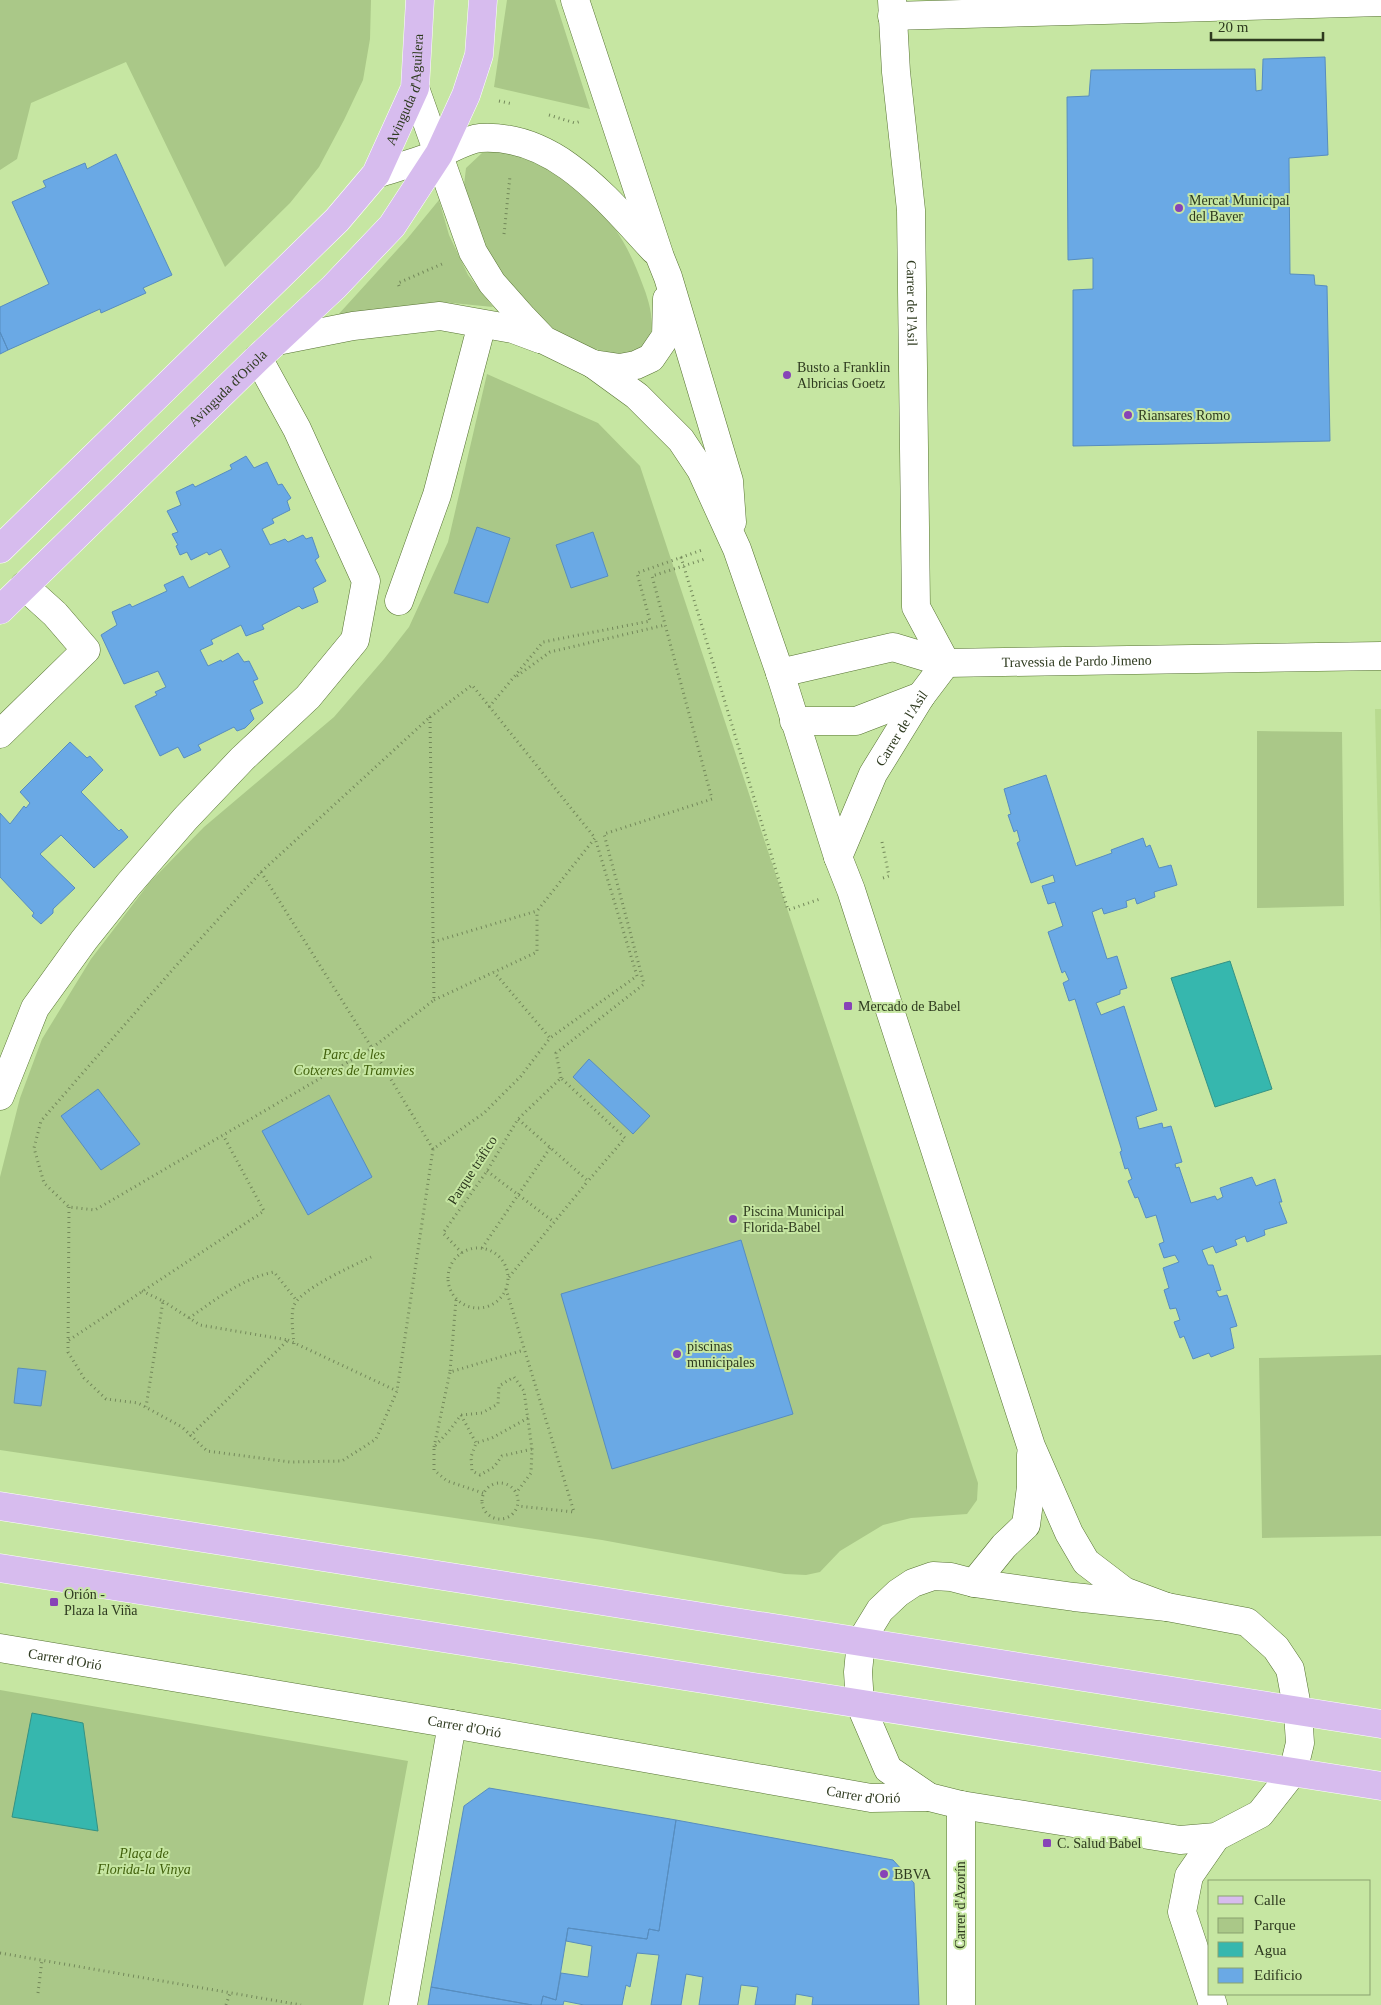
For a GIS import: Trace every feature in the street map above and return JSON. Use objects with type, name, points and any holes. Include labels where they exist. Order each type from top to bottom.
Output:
[{"type":"main road","name":"Avinguda d'Aguilera","points":[[376,174],[415,88],[420,0]]},
{"type":"main road","points":[[439,154],[466,94],[479,55],[483,0]]},
{"type":"main road","name":"Avinguda d'Oriola","points":[[0,610],[334,287],[392,226],[439,154]]},
{"type":"main road","points":[[0,548],[337,220],[376,174]]},
{"type":"main road","points":[[0,1506],[1381,1724]]},
{"type":"main road","points":[[0,1568],[1381,1786]]},
{"type":"street","points":[[575,0],[664,267],[729,481],[735,544]]},
{"type":"street","points":[[892,8],[1375,6]]},
{"type":"street","name":"Carrer de l'Asil","points":[[838,856],[873,774],[921,696],[946,663],[916,606],[911,210],[896,72],[892,8]]},
{"type":"street","points":[[415,88],[473,252],[492,283],[544,340]]},
{"type":"street","points":[[376,174],[439,154],[479,138],[513,140],[534,147],[560,161],[597,188],[664,267],[666,336],[651,358],[636,365],[620,368],[593,364]]},
{"type":"street","points":[[0,1096],[35,1008],[84,940],[184,819],[242,758],[308,697],[355,640],[366,581],[297,429],[268,349],[354,326],[440,316],[513,329],[544,340],[593,364],[637,396],[681,440],[701,470],[735,544],[780,672],[794,721],[854,899],[1031,1446],[1068,1532],[1086,1562],[1124,1591],[1167,1607]]},
{"type":"street","points":[[399,601],[437,495],[482,324]]},
{"type":"street","points":[[0,734],[86,650],[55,614],[24,586]]},
{"type":"street","points":[[893,647],[916,606]]},
{"type":"street","name":"Travessia de Pardo Jimeno","points":[[780,672],[893,647],[946,663],[1381,656]]},
{"type":"street","points":[[794,721],[856,721],[921,696]]},
{"type":"street","points":[[974,1583],[1004,1546],[1026,1525],[1031,1487],[1031,1446]]},
{"type":"street","name":"Carrer d'Orió","points":[[0,1648],[452,1724],[871,1798],[929,1797],[961,1805],[1180,1840],[1216,1837],[1260,1814],[1293,1772],[1300,1743],[1298,1712],[1290,1669],[1276,1648],[1246,1622],[1167,1607],[974,1583],[951,1577],[933,1576],[913,1583],[898,1593],[880,1610],[861,1641],[858,1672],[860,1704],[888,1769],[929,1797]]},
{"type":"street","points":[[403,2005],[452,1724]]},
{"type":"street","name":"Carrer d'Azorín","points":[[961,1805],[961,2005]]},
{"type":"street","points":[[1208,1993],[1182,1912],[1189,1876],[1216,1837]]},
{"type":"path","points":[[542,112],[575,123],[612,114]]},
{"type":"path","points":[[509,1277],[503,1260],[493,1251],[482,1248],[469,1249],[456,1257],[448,1274],[451,1292],[456,1300],[465,1306],[480,1309],[494,1305],[502,1298],[509,1277],[625,1138],[561,1078],[556,1053],[644,984],[604,834],[712,799],[652,576],[735,544]]},
{"type":"path","points":[[489,707],[543,642],[650,621],[637,573],[735,544]]},
{"type":"path","points":[[512,679],[550,652],[666,625]]},
{"type":"path","points":[[433,1149],[484,1113],[521,1076],[550,1038],[637,976],[595,838],[472,685],[430,716],[262,872],[41,1121],[34,1148],[44,1183],[69,1207],[95,1210],[372,1048],[434,1000],[537,952],[537,911]]},
{"type":"path","points":[[430,716],[434,1000]]},
{"type":"path","points":[[433,942],[537,911],[595,838]]},
{"type":"path","points":[[69,1207],[68,1352],[84,1378],[106,1398],[146,1406],[182,1427],[207,1451],[290,1462],[342,1461],[376,1439],[398,1391],[433,1149],[262,872]]},
{"type":"path","points":[[494,972],[550,1038]]},
{"type":"path","name":"Parque tráfico","points":[[462,1253],[443,1233],[487,1171],[518,1119],[561,1078]]},
{"type":"path","points":[[518,1119],[588,1181]]},
{"type":"path","points":[[68,1341],[264,1210],[223,1135]]},
{"type":"path","points":[[482,1248],[550,1148]]},
{"type":"path","points":[[487,1171],[554,1222]]},
{"type":"path","points":[[294,1344],[292,1329],[293,1306],[297,1301],[307,1290],[371,1257]]},
{"type":"path","points":[[188,1318],[218,1298],[259,1275],[274,1272],[297,1301]]},
{"type":"path","points":[[506,1289],[574,1512],[518,1506]]},
{"type":"path","points":[[142,1291],[163,1301],[200,1325],[288,1340],[398,1391]]},
{"type":"path","points":[[456,1300],[450,1372],[434,1447],[434,1470],[447,1481],[483,1493]]},
{"type":"path","points":[[146,1406],[163,1301]]},
{"type":"path","points":[[190,1436],[288,1340]]},
{"type":"path","points":[[450,1372],[524,1350]]},
{"type":"path","points":[[434,1447],[461,1415],[482,1413],[498,1404],[499,1386],[514,1377],[524,1391],[532,1448],[531,1473],[516,1493]]},
{"type":"path","points":[[461,1415],[476,1443],[471,1457],[472,1471],[480,1475],[494,1467],[502,1456],[532,1448]]},
{"type":"path","points":[[476,1443],[492,1438],[528,1418]]},
{"type":"path","points":[[502,1482],[516,1493],[518,1506],[513,1514],[506,1519],[493,1519],[487,1515],[482,1506],[483,1493],[492,1484],[502,1482]]},
{"type":"path","points":[[0,1953],[301,2005]]},
{"type":"path","points":[[38,1993],[42,1960]]},
{"type":"path","points":[[226,2005],[230,1993]]},
{"type":"shaded area","points":[[1375,709],[1381,709],[1381,955]]},
{"type":"green space","points":[[0,0],[371,0],[370,39],[363,80],[319,167],[290,203],[225,267],[126,62],[31,103],[17,159],[0,170]]},
{"type":"green space","points":[[507,0],[555,0],[590,109],[494,87]]},
{"type":"green space","points":[[496,151],[529,160],[562,179],[592,203],[615,229],[634,262],[650,308],[651,332],[640,353],[619,355],[583,346],[551,327],[508,286],[474,227],[464,185],[466,168],[482,153]]},
{"type":"green space","points":[[439,200],[449,235],[468,275],[493,307],[442,302],[336,317],[407,239]]},
{"type":"green space","name":"Parc de les Cotxeres de Tramvies","points":[[487,374],[598,423],[640,466],[978,1483],[977,1500],[967,1514],[911,1518],[883,1525],[840,1551],[820,1572],[806,1575],[785,1574],[602,1540],[0,1450],[0,1177],[20,1098],[42,1039],[91,959],[150,882],[204,827],[334,717],[409,627],[448,542]]},
{"type":"green space","points":[[1257,731],[1342,732],[1344,906],[1257,908]]},
{"type":"green space","points":[[1381,1355],[1381,1536],[1262,1538],[1259,1358]]},
{"type":"green space","name":"Plaça de Florida-la Vinya","points":[[0,1690],[408,1761],[363,2005],[0,2005]]},
{"type":"water","points":[[1230,961],[1272,1089],[1215,1107],[1171,978]]},
{"type":"water","points":[[32,1713],[83,1723],[98,1831],[12,1817]]},
{"type":"building","name":"Mercat Municipal del Baver","points":[[1325,57],[1328,155],[1289,158],[1290,274],[1314,275],[1315,285],[1327,286],[1330,441],[1073,446],[1073,290],[1093,289],[1093,258],[1068,260],[1067,97],[1089,96],[1091,70],[1255,69],[1256,91],[1262,90],[1263,59]]},
{"type":"building","points":[[116,154],[172,275],[143,288],[146,293],[101,313],[100,309],[8,350],[0,332],[0,307],[49,284],[12,202],[46,187],[43,181],[85,163],[87,169]]},
{"type":"building","points":[[0,332],[8,350],[0,354]]},
{"type":"building","points":[[246,456],[254,468],[267,462],[278,485],[282,484],[291,498],[287,501],[290,510],[272,519],[274,523],[262,529],[270,545],[285,539],[288,542],[303,535],[306,539],[312,537],[319,557],[315,560],[326,581],[313,588],[318,602],[302,609],[299,606],[262,625],[264,629],[246,636],[241,625],[211,640],[213,644],[200,650],[208,666],[221,660],[222,662],[238,653],[244,662],[249,661],[258,679],[253,681],[263,703],[250,710],[254,719],[245,728],[237,731],[234,727],[198,745],[201,750],[184,758],[178,747],[160,756],[135,706],[157,695],[155,692],[166,687],[158,671],[124,684],[101,635],[117,625],[112,612],[130,604],[132,607],[167,591],[164,585],[183,576],[189,588],[230,567],[221,549],[209,555],[207,552],[191,560],[187,552],[180,555],[176,546],[178,545],[172,534],[178,532],[167,511],[181,505],[176,492],[193,484],[195,487],[232,469],[230,465]]},
{"type":"building","points":[[477,527],[510,538],[488,603],[454,593]]},
{"type":"building","points":[[593,532],[608,576],[571,588],[556,545]]},
{"type":"building","points":[[70,742],[87,758],[90,756],[103,770],[81,792],[119,831],[121,829],[128,837],[94,868],[61,835],[40,854],[75,888],[53,909],[53,913],[41,924],[32,916],[34,913],[0,877],[0,813],[10,824],[24,806],[26,808],[30,803],[20,792]]},
{"type":"building","points":[[1046,775],[1076,866],[1112,853],[1111,850],[1143,838],[1146,847],[1150,845],[1159,868],[1171,865],[1177,885],[1154,892],[1155,897],[1137,904],[1135,898],[1126,901],[1127,907],[1104,914],[1102,908],[1092,912],[1107,959],[1117,956],[1127,988],[1120,990],[1120,994],[1096,1003],[1101,1015],[1124,1006],[1157,1110],[1136,1117],[1139,1129],[1162,1123],[1163,1128],[1171,1126],[1182,1162],[1175,1164],[1176,1168],[1179,1167],[1191,1203],[1215,1196],[1217,1200],[1223,1197],[1220,1188],[1252,1177],[1256,1186],[1275,1179],[1282,1202],[1279,1202],[1287,1223],[1264,1230],[1265,1235],[1247,1242],[1245,1236],[1235,1240],[1237,1245],[1216,1253],[1213,1246],[1202,1250],[1208,1265],[1213,1265],[1221,1290],[1216,1291],[1219,1297],[1227,1295],[1237,1326],[1230,1328],[1234,1348],[1211,1357],[1209,1353],[1193,1359],[1184,1336],[1180,1338],[1174,1322],[1180,1320],[1176,1308],[1170,1309],[1164,1290],[1169,1288],[1163,1268],[1179,1262],[1175,1255],[1164,1258],[1159,1244],[1164,1242],[1156,1215],[1146,1218],[1138,1197],[1135,1198],[1128,1181],[1132,1179],[1128,1168],[1125,1169],[1120,1152],[1122,1151],[1075,999],[1069,1001],[1063,983],[1069,980],[1065,971],[1062,973],[1048,932],[1063,926],[1055,902],[1048,904],[1042,886],[1055,882],[1053,875],[1031,883],[1017,843],[1020,841],[1017,830],[1014,832],[1008,815],[1011,814],[1004,789]]},
{"type":"building","points":[[589,1059],[650,1116],[633,1134],[573,1077]]},
{"type":"building","points":[[98,1089],[140,1144],[101,1170],[61,1116]]},
{"type":"building","points":[[329,1095],[372,1177],[308,1215],[262,1131]]},
{"type":"building","name":"piscinas municipales","points":[[741,1240],[793,1414],[612,1469],[561,1294]]},
{"type":"building","points":[[18,1368],[46,1371],[41,1406],[14,1403]]},
{"type":"building","points":[[489,1788],[676,1820],[659,1931],[649,1929],[647,1939],[568,1928],[556,2000],[543,1996],[541,2005],[431,1987],[464,1806]]},
{"type":"building","points":[[676,1820],[893,1860],[914,1883],[919,2005],[812,2005],[813,1997],[796,1994],[795,2005],[755,2005],[758,1987],[741,1985],[738,2005],[699,2005],[703,1977],[686,1974],[681,2005],[651,2005],[659,1955],[637,1953],[630,1987],[626,1985],[622,2005],[584,2005],[564,2001],[563,2005],[541,2005],[543,1996],[556,2000],[561,1973],[588,1977],[592,1946],[566,1941],[568,1928],[647,1939],[649,1929],[659,1931]]},
{"type":"building","points":[[431,1987],[532,2005],[428,2005]]},
{"type":"place","name":"Mercat Municipal del Baver","points":[[1179,208]]},
{"type":"place","name":"Busto a Franklin Albricias Goetz","points":[[787,375]]},
{"type":"place","name":"Riansares Romo","points":[[1128,415]]},
{"type":"place","name":"Mercado de Babel","points":[[848,1006]]},
{"type":"place","name":"Piscina Municipal Florida-Babel","points":[[733,1219]]},
{"type":"place","name":"piscinas municipales","points":[[677,1354]]},
{"type":"place","name":"Orión - Plaza la Viña","points":[[54,1602]]},
{"type":"place","name":"C. Salud Babel","points":[[1047,1843]]},
{"type":"place","name":"BBVA","points":[[884,1874]]}]
